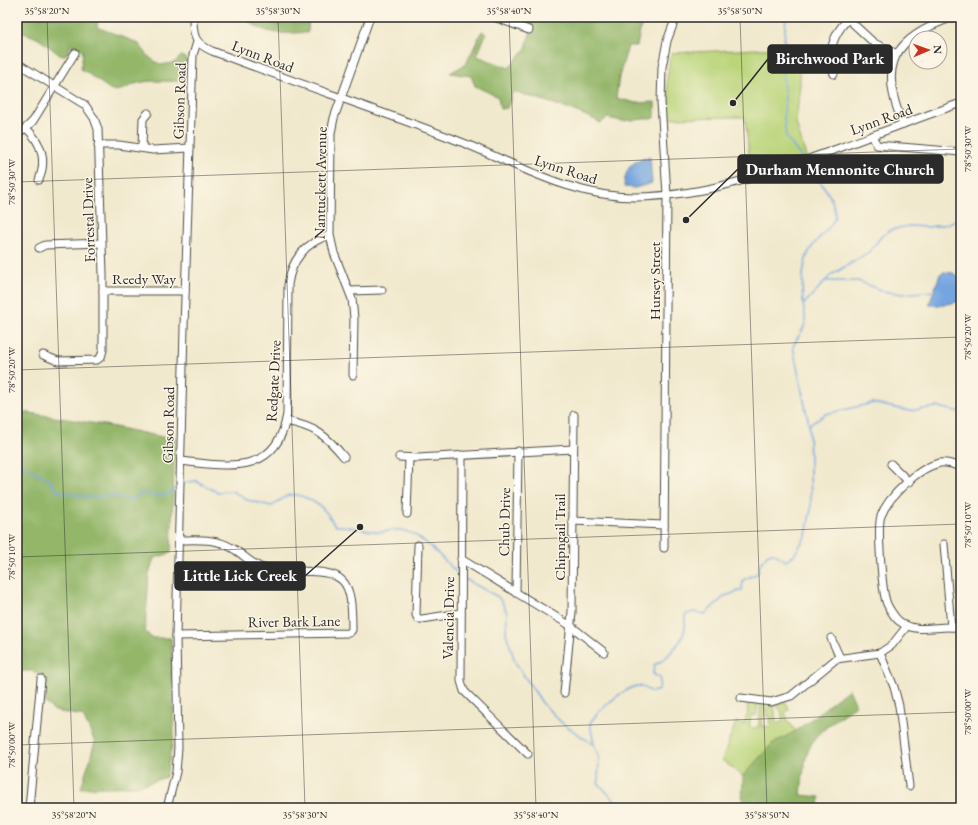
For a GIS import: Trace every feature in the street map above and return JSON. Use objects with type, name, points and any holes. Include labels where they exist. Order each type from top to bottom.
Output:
[{"type":"street","points":[[193,17],[194,34],[197,42]]},
{"type":"street","name":"Nantuckett Avenue","points":[[352,375],[353,310],[350,290],[334,253],[330,235],[331,133],[341,99],[370,17]]},
{"type":"street","points":[[494,17],[529,30]]},
{"type":"street","name":"Hursey Street","points":[[664,548],[667,195],[661,102],[662,67],[667,42],[676,17]]},
{"type":"street","points":[[903,124],[894,101],[891,78],[897,54],[917,32],[954,17]]},
{"type":"street","points":[[834,74],[831,63],[831,48],[847,18],[874,43],[897,54]]},
{"type":"street","name":"Lynn Road","points":[[197,42],[212,51],[452,138],[552,181],[575,189],[614,196],[667,195],[714,188],[771,173],[961,103]]},
{"type":"street","name":"Gibson Road","points":[[167,808],[176,772],[178,748],[176,636],[180,461],[190,148],[194,55],[197,42]]},
{"type":"street","points":[[17,133],[26,128],[75,53]]},
{"type":"street","name":"Forrestal Drive","points":[[17,63],[81,102],[90,111],[97,125],[104,291],[104,336],[101,357],[97,360],[58,361],[43,355]]},
{"type":"street","points":[[142,148],[143,119],[148,113]]},
{"type":"street","points":[[26,128],[38,143],[43,154],[42,171],[39,180]]},
{"type":"street","points":[[872,136],[877,145],[961,152]]},
{"type":"street","points":[[98,145],[119,145],[153,150],[190,148]]},
{"type":"street","name":"Redgate Drive","points":[[180,461],[233,466],[249,463],[270,450],[281,435],[286,421],[288,285],[291,270],[298,255],[308,245],[330,235]]},
{"type":"street","points":[[39,248],[45,244],[102,243]]},
{"type":"street","points":[[350,290],[382,290]]},
{"type":"street","name":"Reedy Way","points":[[104,291],[185,291]]},
{"type":"street","name":"Chipngail Trail","points":[[564,693],[572,612],[574,415]]},
{"type":"street","points":[[286,421],[306,425],[321,432],[344,457]]},
{"type":"street","points":[[399,457],[408,458],[573,449]]},
{"type":"street","name":"Chub Drive","points":[[516,593],[518,451]]},
{"type":"street","name":"Valencia Drive","points":[[462,455],[462,686],[528,754]]},
{"type":"street","points":[[406,514],[408,458]]},
{"type":"street","points":[[961,467],[940,463],[921,471],[890,500],[881,516],[878,530],[886,601],[898,621],[919,629],[951,627],[961,628]]},
{"type":"street","points":[[891,464],[909,482]]},
{"type":"street","points":[[572,521],[664,525]]},
{"type":"street","name":"River Bark Lane","points":[[176,636],[350,633],[352,630],[351,596],[346,585],[332,574],[320,571],[270,570],[255,564],[232,548],[219,542],[179,540]]},
{"type":"street","points":[[944,544],[951,627]]},
{"type":"street","points":[[418,545],[416,615],[422,619],[461,613]]},
{"type":"street","points":[[461,559],[570,626],[604,652]]},
{"type":"street","points":[[741,698],[771,702],[791,696],[822,669],[840,658],[880,653],[892,645],[908,626]]},
{"type":"street","points":[[831,638],[840,658]]},
{"type":"street","points":[[880,653],[894,687],[899,706],[909,786]]},
{"type":"street","points":[[29,808],[41,679]]},
{"type":"green space","points":[[17,17],[98,17],[97,27],[138,43],[150,58],[161,65],[176,62],[181,56],[187,59],[184,80],[144,82],[115,91],[112,90],[81,69],[83,51],[71,45],[67,54],[61,56],[35,37],[23,33],[17,33]]},
{"type":"green space","points":[[243,17],[309,17],[308,32],[282,33],[266,31]]},
{"type":"green space","points":[[516,17],[643,17],[637,46],[628,46],[619,77],[616,98],[636,103],[655,102],[655,118],[622,121],[607,118],[601,123],[569,109],[513,91],[507,108],[500,109],[498,97],[475,86],[471,76],[450,73],[466,64],[482,31],[486,34],[477,56],[509,68],[526,48],[532,26]]},
{"type":"green space","points":[[800,47],[800,84],[796,123],[806,157],[751,174],[745,117],[669,118],[667,78],[671,53]]},
{"type":"green space","points":[[17,411],[110,426],[162,437],[175,437],[171,553],[154,558],[149,574],[145,631],[152,638],[171,638],[174,735],[166,777],[138,786],[81,788],[95,742],[83,716],[55,711],[45,703],[44,678],[33,671],[17,671]]},
{"type":"green space","points":[[849,689],[856,705],[821,732],[812,743],[807,755],[801,795],[820,797],[818,808],[742,808],[743,776],[772,744],[796,731]]},
{"type":"green space","points":[[786,702],[789,710],[785,712],[788,721],[796,731],[772,744],[743,776],[722,760],[736,722],[744,724],[748,712],[747,703],[758,703],[756,716],[751,715],[749,727],[758,728],[761,703],[766,706],[761,726],[770,727],[771,717],[766,716],[770,704],[774,704],[776,723],[783,722],[781,711],[777,706],[778,703]]},
{"type":"water","points":[[650,157],[652,183],[635,188],[624,187],[626,175],[630,166],[638,161]]},
{"type":"water","points":[[944,272],[953,273],[961,278],[961,301],[939,306],[929,305],[940,274]]},
{"type":"waterway","points":[[786,17],[782,68],[785,97],[784,119],[786,137],[801,157]]},
{"type":"waterway","points":[[594,745],[590,723],[599,712],[620,694],[634,687],[640,686],[652,692],[659,690],[660,678],[653,674],[654,665],[663,660],[680,641],[685,630],[685,615],[694,612],[705,614],[725,596],[742,590],[743,580],[758,573],[760,564],[768,554],[774,553],[786,561],[794,555],[806,536],[811,509],[809,425],[793,347],[805,323],[803,304],[803,274],[807,256],[813,245],[831,224],[835,214],[832,200],[824,187],[805,166]]},
{"type":"waterway","points":[[804,304],[831,275],[868,253],[881,237],[890,230],[909,226],[928,227],[943,225],[961,219]]},
{"type":"waterway","points":[[825,281],[858,281],[883,291],[902,294],[935,291]]},
{"type":"waterway","points":[[809,425],[826,414],[873,403],[909,411],[937,407],[961,412]]},
{"type":"waterway","points":[[17,460],[30,470],[48,478],[55,489],[61,492],[90,497],[114,496],[130,500],[144,493],[157,496],[168,494],[177,488]]},
{"type":"waterway","points":[[183,483],[196,481],[217,492],[232,491],[247,500],[271,506],[290,495],[304,497],[322,508],[336,526],[347,526],[379,532],[395,530],[408,532],[424,541],[459,574]]},
{"type":"waterway","points":[[463,578],[498,597],[507,613],[506,633],[515,662],[543,704],[562,723],[594,745],[599,758],[598,783],[617,803],[630,808]]},
{"type":"place","name":"Birchwood Park","points":[[733,103]]},
{"type":"place","name":"Durham Mennonite Church","points":[[686,220]]},
{"type":"place","name":"Little Lick Creek","points":[[360,527]]}]
